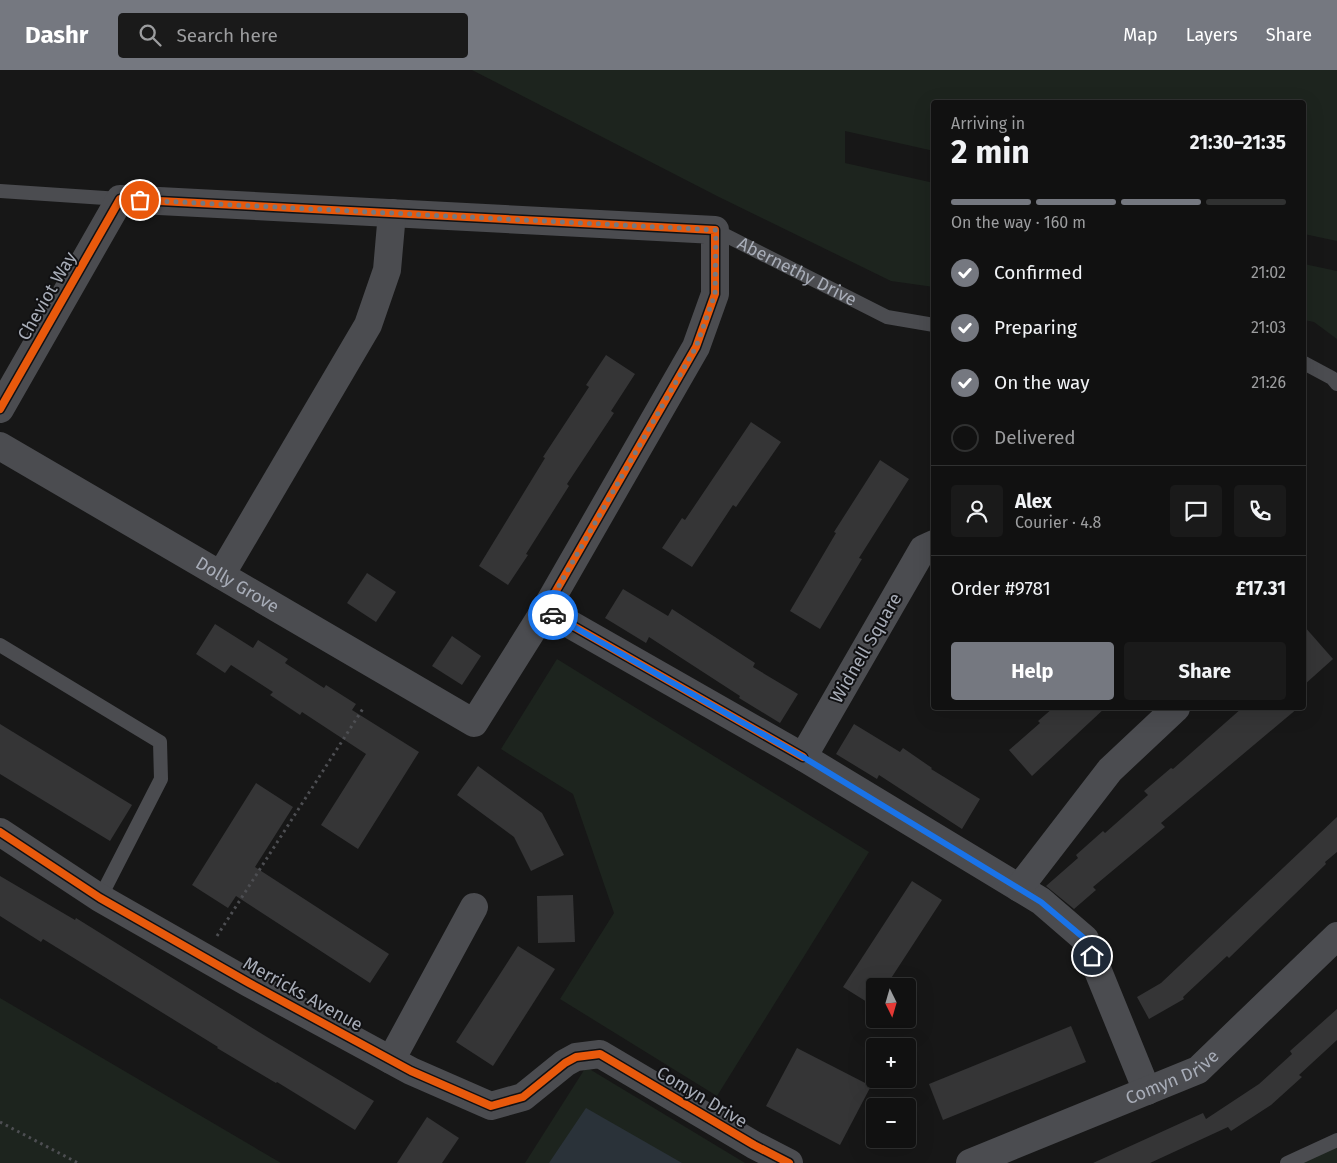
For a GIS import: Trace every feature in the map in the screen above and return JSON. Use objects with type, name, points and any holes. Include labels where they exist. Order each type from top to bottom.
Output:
[{"type":"street","name":"Abernethy Drive","points":[[120,199],[716,230]]},
{"type":"street","name":"Cheviot Way","points":[[0,409],[120,199]]},
{"type":"street","points":[[221,575],[368,325],[387,270],[392,213]]},
{"type":"street","points":[[716,230],[715,294],[696,347],[545,610],[803,757],[1041,902],[1085,939],[1147,1091]]},
{"type":"street","name":"Dolly Grove","points":[[0,446],[474,723],[545,610]]},
{"type":"street","name":"Widnell Square","points":[[803,757],[923,549],[931,545]]},
{"type":"street","points":[[1018,888],[1110,770],[1174,710]]},
{"type":"street","name":"Merricks Avenue","points":[[0,832],[100,898],[248,983],[390,1060],[491,1106],[523,1097],[564,1063],[576,1057],[600,1054]]},
{"type":"street","points":[[390,1060],[474,906]]},
{"type":"street","name":"Comyn Drive","points":[[970,1163],[1198,1070],[1337,936]]},
{"type":"street","name":"Comyn Drive","points":[[600,1054],[754,1145],[789,1163]]},
{"type":"lane","name":"Abernethy Drive","points":[[0,191],[120,199]]},
{"type":"lane","name":"Abernethy Drive","points":[[716,230],[887,316],[931,324]]},
{"type":"lane","points":[[1306,364],[1332,378],[1337,384]]},
{"type":"lane","points":[[0,645],[160,742],[161,779],[100,898]]},
{"type":"lane","points":[[1287,1163],[1337,1140]]},
{"type":"path","points":[[204,956],[364,707]]},
{"type":"path","points":[[0,1122],[78,1163]]},
{"type":"shaded area","points":[[472,70],[1337,70],[1337,241],[1306,234],[1306,100],[931,100],[931,150],[845,131],[845,163],[931,182],[931,287],[891,281],[717,196]]},
{"type":"shaded area","points":[[1306,264],[1337,271],[1337,339],[1314,322],[1306,320]]},
{"type":"shaded area","points":[[557,659],[869,852],[717,1096],[560,999],[614,913],[573,794],[501,749]]},
{"type":"shaded area","points":[[0,998],[281,1163],[0,1163]]},
{"type":"shaded area","points":[[586,1067],[745,1163],[525,1163]]},
{"type":"shaded area","points":[[586,1108],[682,1163],[549,1163]]},
{"type":"shaded area","points":[[1337,1145],[1337,1163],[1302,1163]]},
{"type":"building","points":[[606,355],[635,374],[611,411],[614,413],[567,484],[569,486],[508,585],[479,566],[545,458],[543,457],[589,387],[586,385]]},
{"type":"building","points":[[751,422],[781,442],[736,507],[733,505],[692,567],[662,548],[682,518],[685,520]]},
{"type":"building","points":[[880,460],[909,479],[859,558],[862,559],[820,629],[790,611],[836,533],[834,532]]},
{"type":"building","points":[[367,573],[396,592],[376,622],[347,603]]},
{"type":"building","points":[[623,589],[668,616],[672,609],[755,663],[753,667],[798,694],[780,723],[739,698],[740,696],[649,637],[646,643],[605,618]]},
{"type":"building","points":[[215,624],[253,648],[258,640],[288,659],[285,663],[324,688],[326,685],[356,704],[352,710],[419,752],[358,849],[321,825],[366,754],[302,712],[300,715],[270,695],[273,692],[231,665],[225,673],[196,654]]},
{"type":"building","points":[[1306,628],[1333,659],[1306,683]]},
{"type":"building","points":[[452,636],[481,656],[462,685],[432,666]]},
{"type":"building","points":[[1051,710],[1103,710],[1032,776],[1009,750],[1040,723],[1038,721]]},
{"type":"building","points":[[1240,710],[1296,710],[1161,823],[1165,827],[1093,887],[1096,890],[1074,909],[1046,886],[1078,858],[1076,855],[1103,831],[1105,833],[1148,795],[1144,791],[1171,768],[1173,769]]},
{"type":"building","points":[[0,724],[132,805],[110,841],[0,774]]},
{"type":"building","points":[[854,724],[900,752],[903,748],[931,769],[980,799],[962,829],[879,775],[877,779],[836,754]]},
{"type":"building","points":[[478,766],[542,813],[564,855],[531,871],[514,837],[457,795]]},
{"type":"building","points":[[256,783],[293,807],[255,867],[389,954],[370,983],[236,896],[228,908],[192,885]]},
{"type":"building","points":[[1337,817],[1337,852],[1325,862],[1326,864],[1229,958],[1227,956],[1183,997],[1184,999],[1149,1019],[1137,997],[1161,983]]},
{"type":"building","points":[[0,876],[75,920],[76,918],[374,1101],[355,1130],[217,1048],[43,939],[41,942],[0,916]]},
{"type":"building","points":[[912,881],[942,900],[891,978],[866,978],[866,1001],[843,987]]},
{"type":"building","points":[[573,895],[575,942],[538,943],[537,896]]},
{"type":"building","points":[[518,946],[555,969],[493,1066],[456,1042]]},
{"type":"building","points":[[1337,1009],[1337,1040],[1299,1075],[1302,1077],[1271,1105],[1231,1131],[1228,1127],[1150,1163],[1093,1163],[1203,1113],[1206,1119],[1259,1084],[1292,1054],[1290,1051]]},
{"type":"building","points":[[1071,1026],[1086,1062],[943,1120],[929,1084]]},
{"type":"building","points":[[797,1048],[866,1083],[866,1088],[870,1088],[840,1145],[766,1106]]},
{"type":"building","points":[[427,1117],[459,1138],[442,1163],[397,1163]]},
{"type":"cycle path","points":[[0,409],[120,199],[715,230],[715,294],[696,347],[545,610],[803,757]]},
{"type":"cycle path","points":[[0,832],[100,898],[249,983],[411,1071],[491,1106],[523,1097],[565,1063],[576,1057],[600,1054],[754,1145],[789,1163]]},
{"type":"way so far","points":[[140,200],[716,230],[715,294],[696,347],[545,610],[553,615]]},
{"type":"route","points":[[553,615],[803,757],[1041,902],[1085,939],[1092,956]]}]
